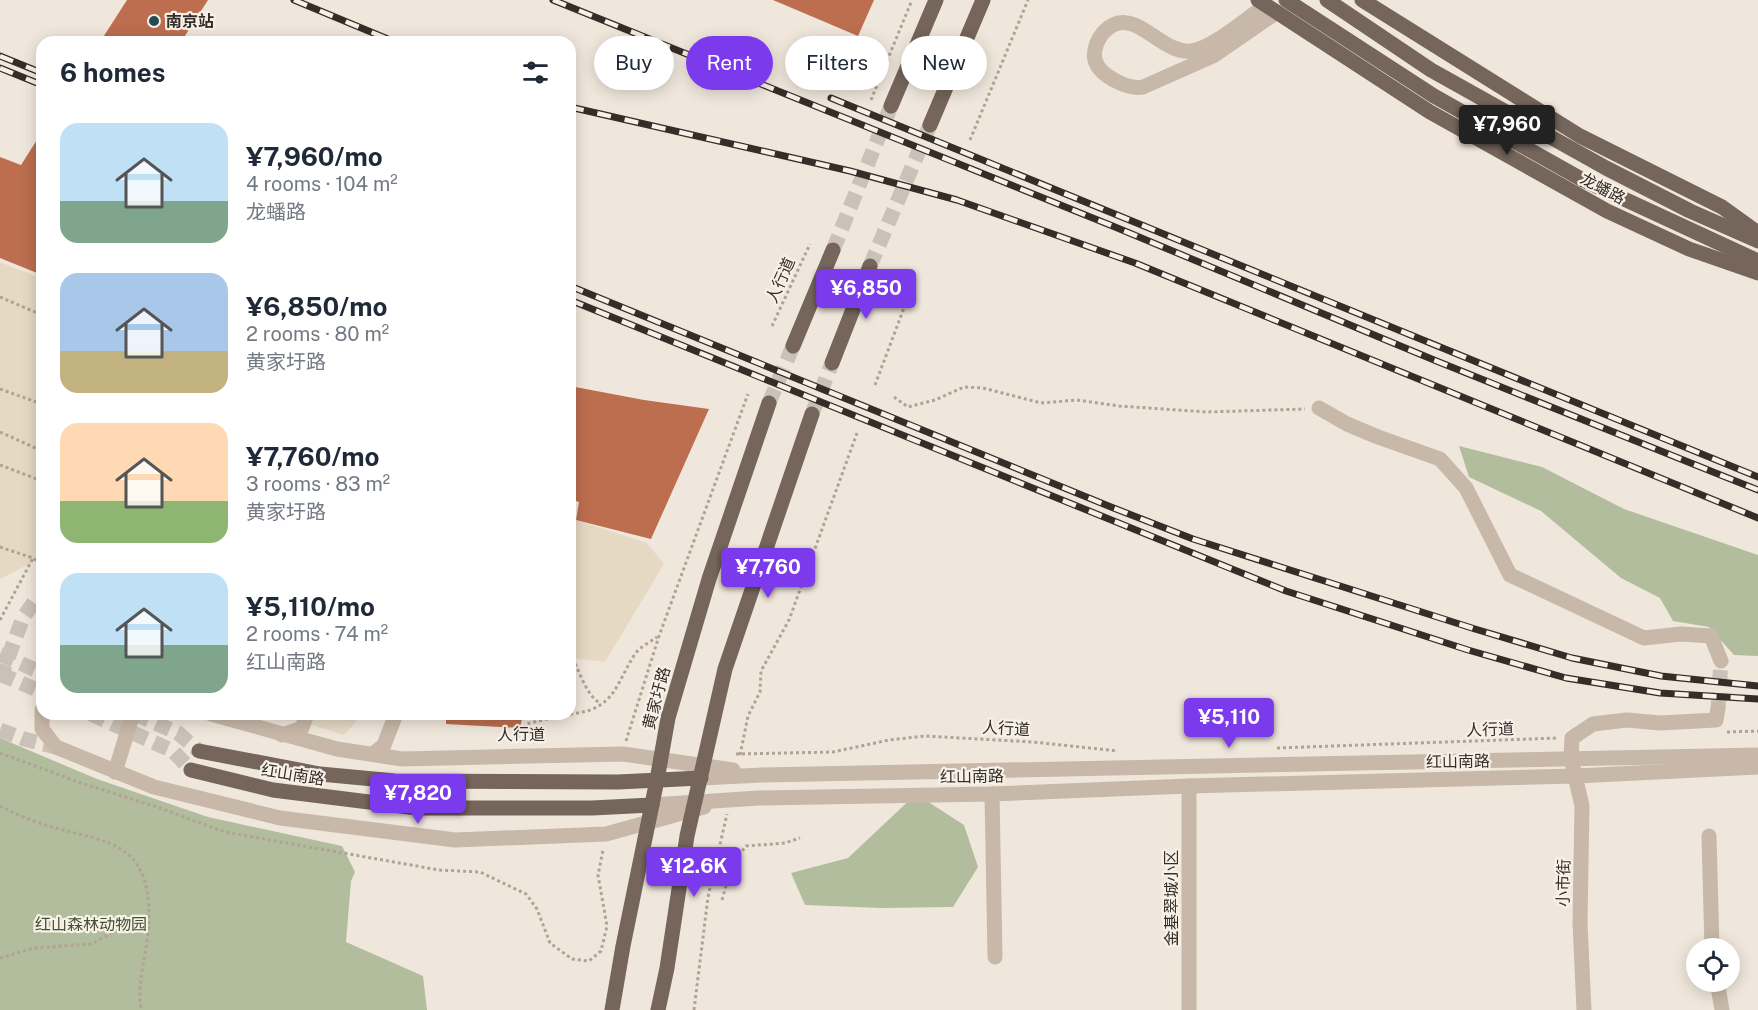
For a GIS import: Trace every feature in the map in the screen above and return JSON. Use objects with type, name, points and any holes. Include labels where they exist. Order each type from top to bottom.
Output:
[{"type":"main road","points":[[891,106],[936,0]]},
{"type":"main road","points":[[930,125],[983,0]]},
{"type":"main road","name":"龙蟠路","points":[[1327,0],[1431,70],[1606,168],[1690,211],[1758,242]]},
{"type":"main road","points":[[1362,0],[1580,136],[1722,207],[1758,233]]},
{"type":"main road","name":"龙蟠路","points":[[1272,4],[1573,174],[1758,261]]},
{"type":"main road","name":"龙蟠路","points":[[1272,4],[1430,112],[1607,211],[1689,249],[1758,273]]},
{"type":"main road","points":[[793,346],[833,250]]},
{"type":"main road","points":[[832,363],[870,266]]},
{"type":"main road","name":"黄家圩路","points":[[612,1010],[622,946],[668,718],[709,579],[769,403]]},
{"type":"main road","points":[[658,1010],[667,968],[685,850],[725,669],[812,414]]},
{"type":"main road","name":"红山南路","points":[[199,751],[320,774],[395,781],[483,783],[657,780],[704,766]]},
{"type":"main road","name":"红山南路","points":[[191,771],[273,790],[417,808],[592,808],[652,805]]},
{"type":"street","points":[[1272,4],[1213,56],[1143,87],[1135,89],[1127,87],[1100,69],[1095,61],[1098,41],[1104,32],[1112,25],[1121,22],[1138,26],[1180,51],[1192,51],[1206,46],[1272,4]]},
{"type":"street","points":[[1319,408],[1347,424],[1440,459],[1466,488],[1510,575],[1644,638],[1681,634],[1711,636],[1721,661]]},
{"type":"street","points":[[1572,738],[1593,724],[1627,720],[1660,723],[1716,720],[1718,708]]},
{"type":"street","points":[[42,720],[42,729],[56,747],[116,772],[154,787],[280,818],[455,840],[606,834],[648,823],[695,806]]},
{"type":"street","points":[[116,772],[131,720]]},
{"type":"street","points":[[232,720],[337,749],[402,759],[623,754],[763,775]]},
{"type":"street","points":[[281,735],[302,728],[305,720]]},
{"type":"street","points":[[373,754],[384,745],[394,720]]},
{"type":"street","name":"小市街","points":[[1572,738],[1571,758],[1582,806],[1580,923],[1584,1010]]},
{"type":"street","name":"红山南路","points":[[704,766],[763,775],[1758,755]]},
{"type":"street","name":"红山南路","points":[[652,805],[695,806],[728,800],[1576,776],[1758,767]]},
{"type":"street","name":"金基翠城小区","points":[[1189,1010],[1190,786]]},
{"type":"street","points":[[992,794],[995,957]]},
{"type":"street","points":[[1709,836],[1712,938]]},
{"type":"street","points":[[1719,992],[1722,1010]]},
{"type":"path","points":[[871,100],[912,0]]},
{"type":"path","points":[[970,140],[1028,0]]},
{"type":"path","name":"人行道","points":[[772,326],[810,244]]},
{"type":"path","points":[[875,385],[914,284]]},
{"type":"path","points":[[0,297],[36,312]]},
{"type":"path","points":[[894,397],[908,407],[935,400],[963,387],[983,388],[1041,403],[1077,400],[1119,406],[1207,412],[1319,408]]},
{"type":"path","points":[[0,389],[36,402]]},
{"type":"path","points":[[0,432],[36,449]]},
{"type":"path","points":[[737,770],[748,716],[760,692],[761,671],[789,620],[857,434]]},
{"type":"path","points":[[0,465],[36,479]]},
{"type":"path","points":[[0,547],[36,560]]},
{"type":"path","points":[[0,620],[33,558]]},
{"type":"path","points":[[576,713],[604,703],[619,685],[636,652],[659,636]]},
{"type":"path","points":[[576,666],[583,681],[596,701],[600,703]]},
{"type":"path","points":[[512,741],[520,735],[526,724],[544,720]]},
{"type":"path","points":[[1723,732],[1758,730]]},
{"type":"path","name":"人行道","points":[[704,766],[740,754],[833,752],[889,740],[925,736],[1034,742],[1126,752]]},
{"type":"path","name":"人行道","points":[[1270,748],[1572,738]]},
{"type":"path","points":[[694,1010],[708,897],[728,800]]},
{"type":"path","points":[[0,806],[26,819],[95,837],[128,853],[143,871],[149,914],[142,965],[141,1010]]},
{"type":"path","points":[[722,900],[732,864],[746,846],[785,843],[800,838]]},
{"type":"path","points":[[0,958],[34,948],[91,944],[149,914]]},
{"type":"green space","points":[[1459,446],[1542,467],[1624,509],[1758,555],[1758,656],[1734,655],[1709,627],[1673,621],[1660,598],[1621,578],[1541,511],[1469,477]]},
{"type":"green space","name":"红山森林动物园","points":[[0,738],[97,779],[208,817],[342,846],[355,872],[351,881],[346,942],[423,976],[427,1010],[0,1010]]},
{"type":"green space","points":[[916,794],[964,825],[978,867],[953,907],[882,908],[805,905],[791,873],[848,858]]},
{"type":"shaded area","points":[[0,262],[36,277],[36,561],[0,579]]},
{"type":"shaded area","points":[[576,520],[647,543],[664,564],[605,662],[576,659]]},
{"type":"shaded area","points":[[297,720],[358,720],[344,735]]},
{"type":"building","name":"南京站","points":[[127,0],[208,0],[185,36],[104,36]]},
{"type":"building","points":[[773,0],[874,0],[858,36]]},
{"type":"building","points":[[36,141],[36,273],[0,258],[0,157],[21,165]]},
{"type":"building","points":[[576,387],[709,409],[651,539],[576,520],[579,502],[576,501]]},
{"type":"building","points":[[446,720],[522,720],[520,728],[446,724]]},
{"type":"tunnel","points":[[833,250],[891,106]]},
{"type":"tunnel","points":[[870,266],[930,125]]},
{"type":"tunnel","points":[[769,403],[793,346]]},
{"type":"tunnel","points":[[812,414],[832,363]]},
{"type":"tunnel","points":[[0,679],[23,618],[34,602]]},
{"type":"tunnel","points":[[0,654],[36,670]]},
{"type":"tunnel","points":[[1718,708],[1721,661]]},
{"type":"tunnel","points":[[0,674],[36,689]]},
{"type":"tunnel","points":[[104,720],[173,751],[191,770]]},
{"type":"tunnel","points":[[149,720],[178,733],[199,751]]},
{"type":"tunnel","points":[[0,730],[56,747]]},
{"type":"railway","points":[[294,0],[381,36]]},
{"type":"railway","points":[[553,0],[1758,490]]},
{"type":"railway","points":[[0,56],[36,71]]},
{"type":"railway","points":[[0,68],[36,83]]},
{"type":"railway","points":[[831,98],[1758,477]]},
{"type":"railway","points":[[576,108],[850,171],[957,200],[1135,263],[1758,518]]},
{"type":"railway","points":[[576,288],[1193,539],[1572,658],[1661,676],[1758,686]]},
{"type":"railway","points":[[576,302],[1286,591],[1468,650],[1566,678],[1660,693],[1758,699]]},
{"type":"place","name":"南京站","points":[[154,21]]}]
